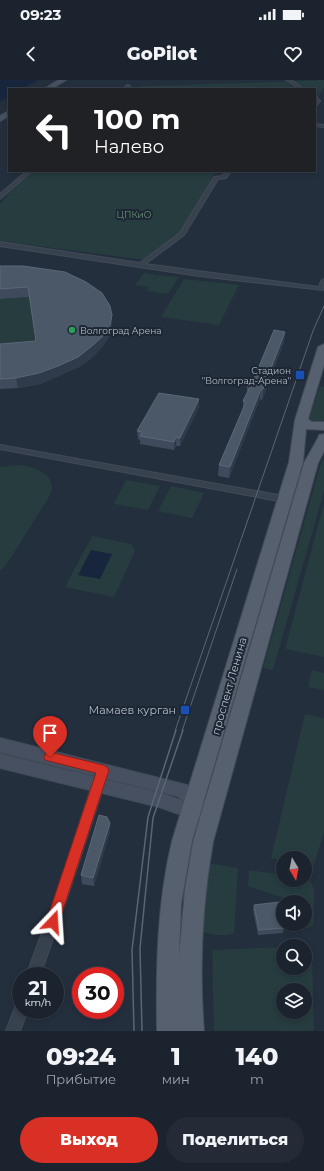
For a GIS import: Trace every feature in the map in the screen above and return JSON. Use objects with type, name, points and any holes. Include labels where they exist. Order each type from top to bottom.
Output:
[{"type":"main road","points":[[49,88],[63,80]]},
{"type":"main road","points":[[53,88],[67,80]]},
{"type":"main road","points":[[0,119],[8,113]]},
{"type":"main road","name":"проспект Ленина","points":[[169,1031],[167,948],[170,905],[177,863],[198,810],[218,724],[296,462],[301,420],[324,347]]},
{"type":"main road","points":[[301,420],[309,426],[324,426]]},
{"type":"main road","name":"проспект Ленина","points":[[192,1031],[189,945],[192,903],[197,872],[198,810],[224,774],[312,463],[324,438]]},
{"type":"main road","points":[[0,745],[101,777],[160,800],[198,810]]},
{"type":"main road","points":[[0,761],[101,777]]},
{"type":"street","points":[[288,80],[300,88]]},
{"type":"street","points":[[0,197],[29,172]]},
{"type":"street","points":[[142,264],[172,243],[184,231],[216,178],[224,178],[228,172]]},
{"type":"street","points":[[0,244],[142,264],[200,274],[321,289],[324,280]]},
{"type":"street","points":[[0,447],[284,499]]},
{"type":"street","points":[[36,967],[101,777]]},
{"type":"street","points":[[13,1031],[18,1019]]},
{"type":"green space","points":[[324,80],[324,87],[319,96],[316,94],[316,88],[304,88],[292,81]]},
{"type":"green space","points":[[285,82],[295,88],[134,88],[142,86]]},
{"type":"green space","name":"ЦПКиО","points":[[33,172],[217,172],[214,174],[182,233],[146,260],[0,241],[0,204],[10,192]]},
{"type":"green space","points":[[144,273],[157,275],[151,284],[158,275],[179,277],[168,294],[147,291],[149,287],[135,285]]},
{"type":"green space","points":[[184,279],[239,285],[219,325],[161,317]]},
{"type":"green space","points":[[29,297],[37,351],[0,354],[0,299]]},
{"type":"green space","points":[[320,386],[324,387],[324,420],[316,422],[309,418]]},
{"type":"green space","points":[[324,457],[324,491],[273,670],[263,668],[320,466]]},
{"type":"green space","points":[[17,465],[31,467],[44,473],[49,477],[52,489],[49,497],[6,565],[0,571],[0,467]]},
{"type":"green space","points":[[126,480],[160,486],[148,510],[114,504]]},
{"type":"green space","points":[[171,486],[204,493],[192,518],[158,511]]},
{"type":"green space","points":[[324,503],[324,657],[285,649]]},
{"type":"green space","points":[[92,536],[131,544],[135,551],[114,597],[65,587]]},
{"type":"green space","points":[[312,670],[324,673],[324,690],[308,687]]},
{"type":"green space","points":[[305,714],[324,718],[324,832],[313,868],[312,851],[276,851],[276,859],[271,858]]},
{"type":"green space","points":[[213,864],[238,868],[234,933],[228,935],[216,935],[202,932],[207,866]]},
{"type":"green space","points":[[249,870],[276,874],[276,887],[312,887],[312,885],[314,890],[314,923],[312,927],[312,895],[276,895],[248,886]]},
{"type":"green space","points":[[276,947],[276,975],[312,975],[312,952],[314,1031],[214,1031],[212,950]]},
{"type":"water","points":[[0,80],[39,80],[23,88],[8,88],[8,97],[0,101]]},
{"type":"water","points":[[91,550],[112,554],[100,579],[78,575]]},
{"type":"building","name":"Волгоград Арена","points":[[0,266],[23,266],[65,272],[86,282],[102,293],[110,306],[112,315],[110,325],[103,336],[78,357],[39,373],[16,378],[0,379],[0,344],[36,341],[28,287],[0,289]]},
{"type":"building","points":[[274,330],[285,332],[263,389],[261,389],[230,467],[219,465],[246,402],[243,401],[250,387],[247,387],[250,381],[253,381]]},
{"type":"building","points":[[159,393],[199,399],[180,438],[176,437],[174,442],[140,436],[142,432],[137,431]]},
{"type":"building","points":[[99,815],[107,817],[110,823],[93,878],[81,875]]},
{"type":"building","points":[[276,902],[276,929],[259,930],[254,905]]},
{"type":"tram line","points":[[175,731],[313,331],[324,306]]},
{"type":"tram line","points":[[182,731],[237,569]]},
{"type":"tram line","points":[[134,1031],[132,950],[148,817],[176,730]]},
{"type":"tram line","points":[[142,1031],[140,948],[153,818],[183,730]]},
{"type":"place","name":"Волгоград Арена","points":[[72,330]]},
{"type":"place","name":"Стадион \"Волгоград-Арена\"","points":[[300,375]]},
{"type":"place","name":"Мамаев курган","points":[[185,710]]},
{"type":"route","points":[[50,757],[103,770],[53,922]]}]
